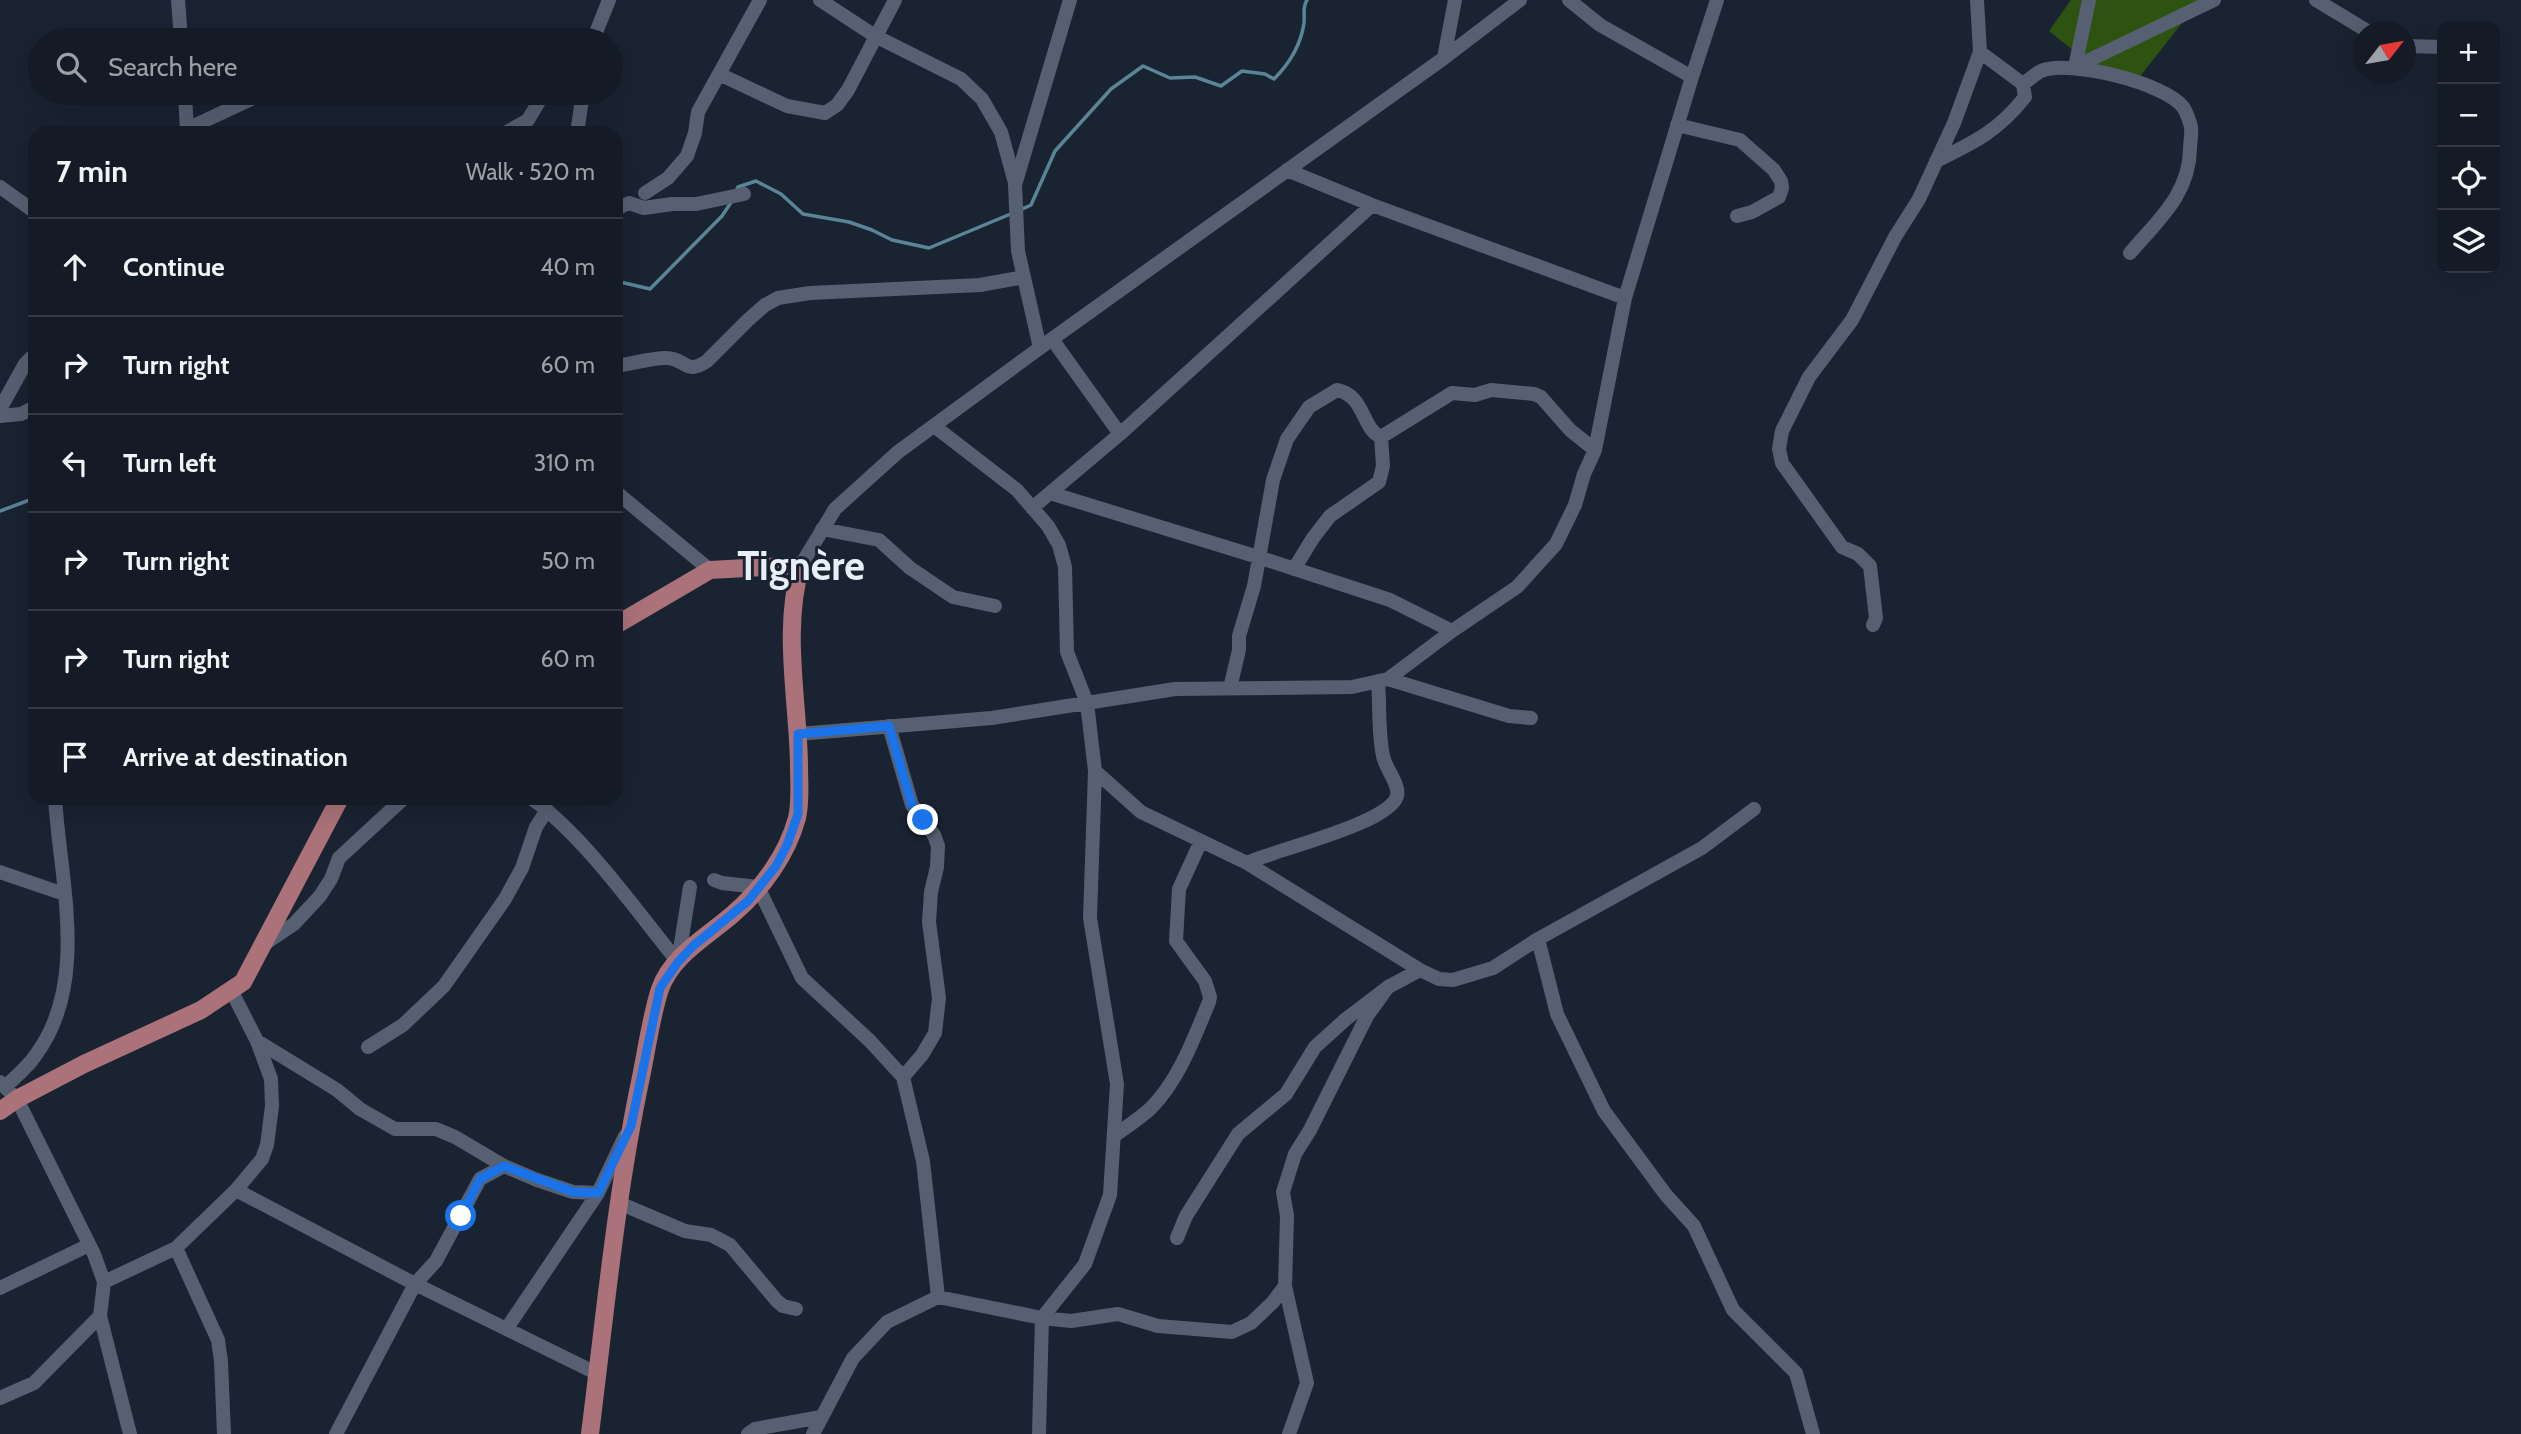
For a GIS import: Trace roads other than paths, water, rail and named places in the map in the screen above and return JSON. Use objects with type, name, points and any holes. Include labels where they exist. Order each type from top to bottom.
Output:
[{"type":"main road","points":[[590,1434],[631,1126],[660,988],[693,946],[748,901],[776,866],[798,814],[798,734],[791,636],[801,565],[710,570],[623,621]]},
{"type":"main road","points":[[0,1111],[7,1089],[84,1064],[201,1010],[243,982],[336,805]]},
{"type":"street","points":[[178,0],[180,28]]},
{"type":"street","points":[[598,28],[609,0]]},
{"type":"street","points":[[645,193],[668,178],[687,156],[695,133],[698,111],[760,0]]},
{"type":"street","points":[[820,0],[875,36],[961,79],[982,99],[1001,132],[1015,185],[1018,251],[1046,343],[1120,434]]},
{"type":"street","points":[[719,74],[787,106],[825,113],[837,105],[848,90],[895,0]]},
{"type":"street","points":[[1015,185],[1070,0]]},
{"type":"street","points":[[1444,58],[1455,0]]},
{"type":"street","points":[[801,565],[835,509],[898,452],[1444,58],[1520,0]]},
{"type":"street","points":[[1569,0],[1600,25],[1692,77]]},
{"type":"street","points":[[798,734],[992,718],[1175,689],[1352,687],[1383,680],[1517,587],[1556,544],[1575,505],[1584,474],[1595,450],[1625,298],[1717,0]]},
{"type":"street","points":[[1873,625],[1876,618],[1870,566],[1858,554],[1842,547],[1782,463],[1780,439],[1809,377],[1852,320],[1895,237],[1919,199],[1959,112],[1980,52],[1977,0]]},
{"type":"street","points":[[2075,66],[2089,0]]},
{"type":"street","points":[[2024,84],[2041,71],[2075,66],[2214,0]]},
{"type":"street","points":[[2316,0],[2353,23]]},
{"type":"street","points":[[2416,46],[2437,47]]},
{"type":"street","points":[[1937,161],[1979,140],[2008,118],[2025,97],[2024,84],[1980,52]]},
{"type":"street","points":[[2075,66],[2104,71],[2165,95],[2183,106],[2191,127],[2190,160],[2180,193],[2130,253]]},
{"type":"street","points":[[185,105],[187,126]]},
{"type":"street","points":[[197,126],[240,105]]},
{"type":"street","points":[[517,126],[528,120],[537,105]]},
{"type":"street","points":[[578,126],[581,105]]},
{"type":"street","points":[[1677,125],[1740,140],[1760,155],[1781,181],[1779,197],[1752,212],[1737,216]]},
{"type":"street","points":[[1287,170],[1372,205],[1625,298]]},
{"type":"street","points":[[0,187],[28,207]]},
{"type":"street","points":[[623,206],[629,203],[644,208],[696,204],[744,194]]},
{"type":"street","points":[[1032,508],[1120,434],[1372,205]]},
{"type":"street","points":[[623,365],[666,358],[698,368],[765,305],[778,298],[810,292],[980,285],[1024,277]]},
{"type":"street","points":[[0,409],[4,387],[28,361]]},
{"type":"street","points":[[1230,688],[1239,650],[1239,636],[1254,586],[1273,480],[1291,430],[1308,407],[1337,390],[1348,393],[1362,409],[1374,433],[1381,438]]},
{"type":"street","points":[[1381,438],[1452,393],[1475,395],[1500,390],[1538,395],[1570,430],[1595,450]]},
{"type":"street","points":[[0,416],[28,410]]},
{"type":"street","points":[[934,426],[1017,490],[1048,526],[1059,545],[1065,567],[1067,652],[1087,703],[1095,771],[1090,919],[1117,1084],[1110,1195],[1085,1264],[1042,1318],[1039,1434]]},
{"type":"street","points":[[1294,569],[1312,538],[1331,516],[1379,482],[1383,466],[1381,438]]},
{"type":"street","points":[[1050,493],[1258,556],[1390,600],[1452,631]]},
{"type":"street","points":[[623,498],[710,570]]},
{"type":"street","points":[[822,529],[878,540],[910,568],[953,597],[995,606]]},
{"type":"street","points":[[1383,680],[1509,716],[1531,718]]},
{"type":"street","points":[[1247,863],[1261,856],[1343,831],[1381,811],[1395,800],[1397,792],[1382,756],[1383,680]]},
{"type":"street","points":[[889,726],[912,805],[934,835],[938,846],[929,922],[939,998],[935,1033],[922,1055],[903,1077]]},
{"type":"street","points":[[1095,771],[1141,812],[1247,863],[1420,970],[1438,979],[1453,980],[1493,968],[1538,939],[1702,848],[1754,808]]},
{"type":"street","points":[[56,805],[65,894],[64,992],[55,1019],[37,1054],[7,1089],[89,1245],[104,1282],[100,1316],[130,1434]]},
{"type":"street","points":[[263,945],[302,915],[326,888],[339,858],[396,805]]},
{"type":"street","points":[[540,805],[604,871],[678,962]]},
{"type":"street","points":[[368,1047],[403,1025],[444,986],[505,899],[522,868],[536,827],[547,810]]},
{"type":"street","points":[[1114,1136],[1150,1109],[1162,1094],[1180,1067],[1209,1002],[1205,981],[1177,941],[1179,889],[1201,841]]},
{"type":"street","points":[[0,872],[65,894]]},
{"type":"street","points":[[713,880],[758,887],[802,978],[870,1041],[903,1077],[923,1160],[939,1297]]},
{"type":"street","points":[[678,962],[690,887]]},
{"type":"street","points":[[1538,939],[1558,1014],[1604,1111],[1666,1195],[1694,1226],[1733,1310],[1796,1373],[1813,1434]]},
{"type":"street","points":[[1177,1238],[1186,1216],[1238,1134],[1286,1094],[1315,1047],[1388,987],[1420,970]]},
{"type":"street","points":[[1289,1434],[1307,1383],[1285,1286],[1287,1216],[1283,1192],[1295,1154],[1310,1130],[1367,1016],[1388,987]]},
{"type":"street","points":[[104,1282],[176,1248],[236,1190],[262,1159],[267,1145],[272,1106],[271,1079],[257,1041],[232,990]]},
{"type":"street","points":[[257,1041],[337,1090],[378,1121],[395,1129],[436,1129],[504,1166],[573,1192],[598,1193]]},
{"type":"street","points":[[507,1328],[598,1193],[631,1126]]},
{"type":"street","points":[[336,1434],[415,1284],[436,1261],[480,1179],[504,1166]]},
{"type":"street","points":[[236,1190],[415,1284],[597,1374]]},
{"type":"street","points":[[619,1203],[685,1231],[721,1240],[730,1245],[783,1306],[796,1309]]},
{"type":"street","points":[[0,1287],[89,1245]]},
{"type":"street","points":[[176,1248],[218,1340],[223,1434]]},
{"type":"street","points":[[813,1434],[853,1358],[887,1322],[939,1297],[1042,1318],[1071,1321],[1118,1314],[1158,1326],[1232,1332],[1251,1323],[1285,1286]]},
{"type":"street","points":[[0,1398],[40,1378],[100,1316]]},
{"type":"street","points":[[748,1434],[755,1429],[821,1417]]},
{"type":"waterway","points":[[1020,210],[1031,205],[1055,151],[1111,89],[1143,66],[1170,78],[1195,77],[1221,86],[1242,71],[1265,74],[1274,79],[1285,67],[1297,46],[1307,0]]},
{"type":"waterway","points":[[736,191],[738,187],[756,181],[781,194],[803,214],[849,222],[892,240],[929,248],[1013,213]]},
{"type":"waterway","points":[[623,283],[650,289],[722,216],[732,201]]},
{"type":"waterway","points":[[0,511],[28,501]]},
{"type":"district","name":"Tignère","points":[[801,565]]}]
